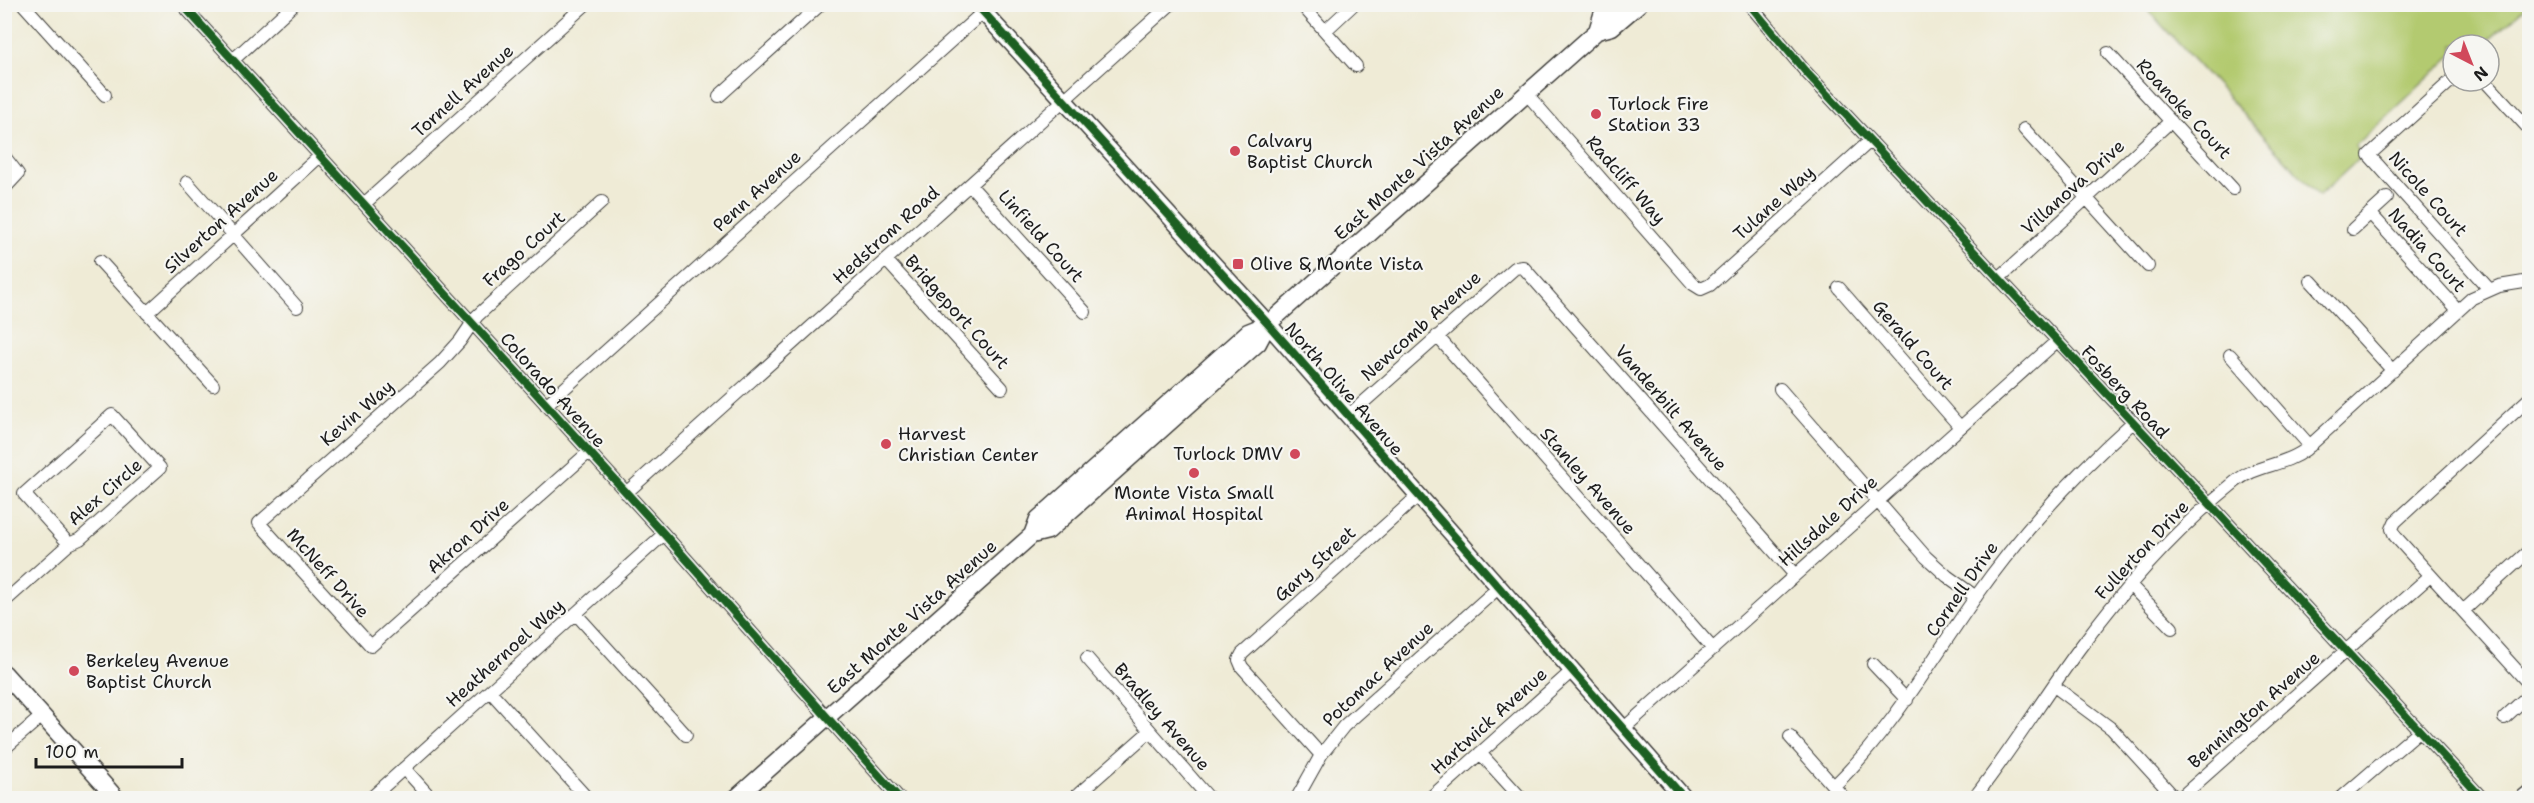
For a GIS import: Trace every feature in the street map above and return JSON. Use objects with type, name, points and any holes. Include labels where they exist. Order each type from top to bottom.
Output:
[{"type":"main road","name":"East Monte Vista Avenue","points":[[1597,31],[1602,15],[1615,4]]},
{"type":"main road","name":"East Monte Vista Avenue","points":[[736,798],[1032,535],[1038,519],[1248,332],[1268,324],[1597,31],[1612,27],[1639,4]]},
{"type":"main road","name":"North Olive Avenue","points":[[984,7],[1064,101],[1268,324],[1684,798]]},
{"type":"main road","name":"East Monte Vista Avenue","points":[[1032,535],[1048,531],[1258,343],[1268,324]]},
{"type":"main road","points":[[1084,498],[1082,489],[1101,472],[1116,449]]},
{"type":"main road","points":[[4,672],[116,798]]},
{"type":"main road","points":[[2524,798],[2529,793]]},
{"type":"street","points":[[23,4],[105,95]]},
{"type":"street","name":"Colorado Avenue","points":[[182,4],[664,534],[899,798]]},
{"type":"street","points":[[232,60],[294,4]]},
{"type":"street","name":"Tornell Avenue","points":[[364,204],[586,4]]},
{"type":"street","points":[[719,96],[821,4]]},
{"type":"street","name":"Hedstrom Road","points":[[626,493],[1171,4]]},
{"type":"street","points":[[1301,4],[1356,66]]},
{"type":"street","points":[[1325,31],[1354,4]]},
{"type":"street","name":"Fosberg Road","points":[[1749,4],[1805,72],[2210,504],[2481,798]]},
{"type":"street","name":"Penn Avenue","points":[[546,405],[984,7]]},
{"type":"street","name":"Roanoke Court","points":[[2109,53],[2233,189]]},
{"type":"street","name":"Nicole Court","points":[[2441,90],[2369,155],[2489,289]]},
{"type":"street","name":"Radcliff Way","points":[[1526,93],[1693,284],[1701,289]]},
{"type":"street","points":[[2496,93],[2529,130]]},
{"type":"street","name":"Villanova Drive","points":[[1999,278],[2171,121]]},
{"type":"street","points":[[2024,129],[2148,266]]},
{"type":"street","name":"Tulane Way","points":[[1701,289],[1710,285],[1870,141]]},
{"type":"street","points":[[4,156],[18,174],[4,189]]},
{"type":"street","name":"Silverton Avenue","points":[[147,313],[320,156]]},
{"type":"street","points":[[187,182],[297,307]]},
{"type":"street","name":"Linfield Court","points":[[970,185],[1085,312]]},
{"type":"street","name":"Nadia Court","points":[[2353,229],[2387,198]]},
{"type":"street","name":"Frago Court","points":[[472,323],[602,202]]},
{"type":"street","name":"Nadia Court","points":[[2370,213],[2458,310]]},
{"type":"street","name":"Bridgeport Court","points":[[886,260],[1002,388]]},
{"type":"street","points":[[100,261],[213,385]]},
{"type":"street","name":"Newcomb Avenue","points":[[1348,416],[1515,267],[1520,266]]},
{"type":"street","name":"Vanderbilt Avenue","points":[[1520,266],[1795,574]]},
{"type":"street","points":[[2311,281],[2393,371]]},
{"type":"street","name":"Fullerton Drive","points":[[1974,798],[2020,738],[2087,638],[2130,585],[2210,504],[2243,476],[2284,463],[2310,446],[2458,310],[2489,289],[2529,281]]},
{"type":"street","name":"Gerald Court","points":[[1839,288],[1960,427]]},
{"type":"street","name":"Kevin Way","points":[[259,523],[440,363],[460,341],[472,323]]},
{"type":"street","name":"Stanley Avenue","points":[[1437,336],[1713,649]]},
{"type":"street","name":"Hillsdale Drive","points":[[1623,729],[2057,341]]},
{"type":"street","points":[[2230,355],[2310,446]]},
{"type":"street","points":[[1780,389],[1934,565],[1976,597]]},
{"type":"street","points":[[2529,398],[2395,522],[2392,530],[2395,537],[2529,685]]},
{"type":"street","name":"Alex Circle","points":[[4,602],[160,468],[112,415],[24,494],[69,544]]},
{"type":"street","name":"Cornell Drive","points":[[1833,786],[1907,700],[1976,597],[2053,501],[2133,422]]},
{"type":"street","name":"Akron Drive","points":[[371,646],[589,452]]},
{"type":"street","name":"Gary Street","points":[[1321,755],[1242,667],[1239,660],[1242,654],[1418,496]]},
{"type":"street","name":"McNeff Drive","points":[[259,523],[371,646]]},
{"type":"street","name":"Heathernoel Way","points":[[371,798],[664,534]]},
{"type":"street","points":[[2463,611],[2529,550]]},
{"type":"street","name":"Bennington Avenue","points":[[2180,798],[2430,576]]},
{"type":"street","points":[[2130,585],[2172,628]]},
{"type":"street","name":"Potomac Avenue","points":[[1297,798],[1321,755],[1333,739],[1360,711],[1498,588]]},
{"type":"street","points":[[576,614],[686,735]]},
{"type":"street","name":"Bradley Avenue","points":[[1087,658],[1209,798]]},
{"type":"street","points":[[1873,664],[1907,700]]},
{"type":"street","name":"Hartwick Avenue","points":[[1430,798],[1572,671]]},
{"type":"street","points":[[2054,686],[2112,729],[2175,798]]},
{"type":"street","points":[[490,691],[587,798]]},
{"type":"street","points":[[2504,718],[2529,694]]},
{"type":"street","points":[[4,749],[42,716]]},
{"type":"street","points":[[1074,798],[1150,731]]},
{"type":"street","points":[[2341,798],[2419,731]]},
{"type":"street","points":[[1790,737],[1844,798]]},
{"type":"street","points":[[1480,753],[1521,798]]},
{"type":"street","points":[[404,768],[431,798]]},
{"type":"green space","points":[[2522,4],[2525,8],[2497,33],[2441,33],[2441,66],[2355,146],[2363,155],[2319,196],[2143,5]]},
{"type":"cycle path","points":[[182,4],[664,534],[899,798]]},
{"type":"cycle path","points":[[976,4],[1268,324],[1684,798]]},
{"type":"cycle path","points":[[1749,4],[1805,71],[2482,798]]},
{"type":"place","name":"Turlock Fire Station 33","points":[[1596,114]]},
{"type":"place","name":"Calvary Baptist Church","points":[[1235,151]]},
{"type":"place","name":"Olive & Monte Vista","points":[[1238,264]]},
{"type":"place","name":"Harvest Christian Center","points":[[886,444]]},
{"type":"place","name":"Turlock DMV","points":[[1295,454]]},
{"type":"place","name":"Monte Vista Small Animal Hospital","points":[[1194,473]]},
{"type":"place","name":"Berkeley Avenue Baptist Church","points":[[74,671]]}]
